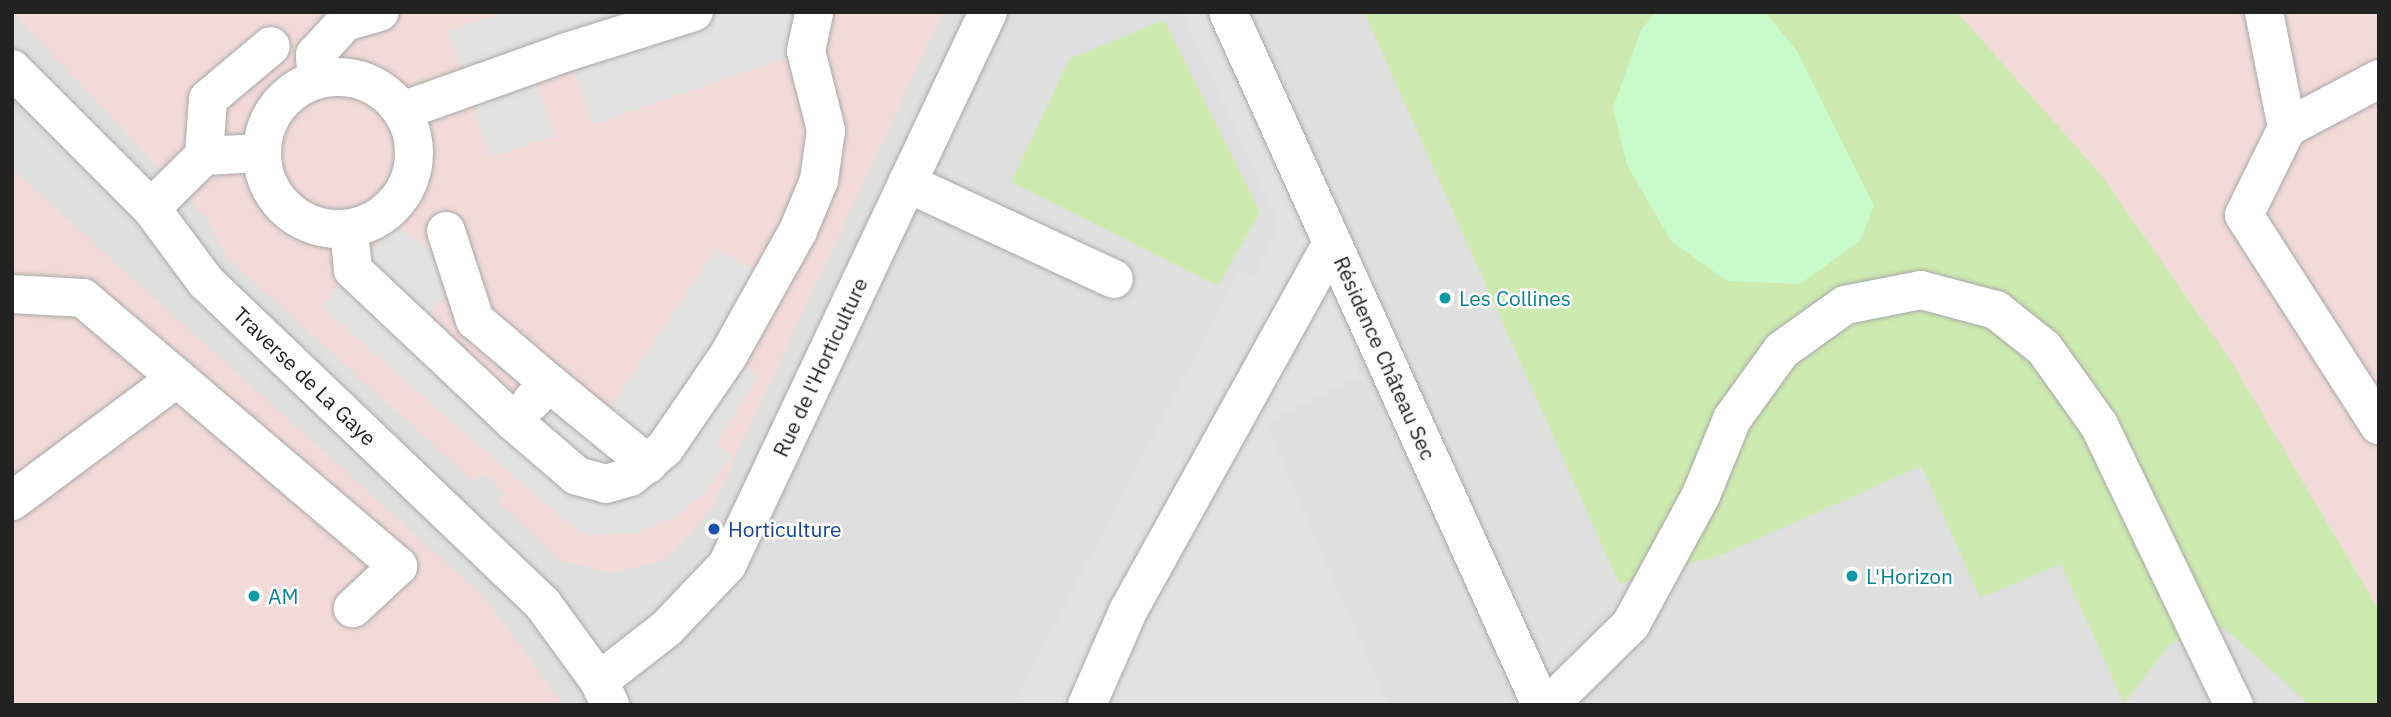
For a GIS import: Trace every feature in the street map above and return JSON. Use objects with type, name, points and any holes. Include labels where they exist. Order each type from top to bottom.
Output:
[{"type":"street","points":[[317,80],[315,55],[345,22],[380,12]]},
{"type":"street","points":[[402,111],[694,12]]},
{"type":"street","points":[[349,229],[353,270],[513,421],[578,476],[606,484],[630,477],[666,448],[734,345],[798,231],[819,180],[826,130],[806,51],[814,12]]},
{"type":"street","name":"Rue de l'Horticulture","points":[[605,693],[727,565],[988,12]]},
{"type":"street","name":"Résidence Château Sec","points":[[1228,12],[1541,705]]},
{"type":"street","points":[[2264,12],[2287,128]]},
{"type":"street","points":[[204,156],[208,99],[271,46]]},
{"type":"street","name":"Traverse de La Gaye","points":[[12,69],[151,208],[206,282],[542,603],[605,693]]},
{"type":"street","points":[[341,76],[364,81],[386,93],[402,111],[411,133],[414,158],[409,181],[395,204],[374,220],[349,229],[323,228],[299,219],[279,201],[266,178],[261,153],[277,107],[295,90],[317,80],[341,76]]},
{"type":"street","points":[[2374,404],[2244,215],[2287,128],[2379,79]]},
{"type":"street","points":[[151,208],[204,156],[261,153]]},
{"type":"street","points":[[907,183],[1114,279]]},
{"type":"street","points":[[446,230],[475,320],[648,464]]},
{"type":"street","points":[[1087,705],[1135,599],[1332,243]]},
{"type":"street","points":[[1549,705],[1631,625],[1701,495],[1732,419],[1782,350],[1845,305],[1922,290],[1996,310],[2044,348],[2099,425],[2234,705]]},
{"type":"street","points":[[12,294],[83,299],[398,566],[353,608]]},
{"type":"street","points":[[12,501],[177,378]]},
{"type":"street","points":[[513,421],[549,383]]},
{"type":"shaded area","points":[[12,12],[2379,12],[2379,705],[12,705]]},
{"type":"shaded area","points":[[12,12],[943,12],[710,511],[666,560],[612,573],[559,560],[499,502],[504,493],[485,474],[473,481],[227,258],[207,219]]},
{"type":"shaded area","points":[[505,12],[814,12],[806,51],[593,124],[567,52],[530,66],[555,136],[490,157],[448,31]]},
{"type":"shaded area","points":[[1182,12],[1228,12],[1335,244],[1359,376],[1266,424],[1388,705],[1013,705],[1239,272],[1254,275],[1279,224]]},
{"type":"shaded area","points":[[1957,12],[2379,12],[2379,610],[2229,358],[2101,175]]},
{"type":"shaded area","points":[[12,169],[485,598],[563,705],[12,705]]},
{"type":"shaded area","points":[[395,224],[434,252],[444,297],[416,328],[513,420],[549,383],[648,464],[665,448],[609,410],[716,249],[772,281],[728,355],[758,376],[716,443],[731,456],[703,495],[674,517],[636,533],[588,536],[554,512],[321,306]]},
{"type":"green space","points":[[1364,12],[1957,12],[2101,175],[2229,358],[2379,610],[2379,705],[2310,705],[2224,628],[2170,644],[2124,704],[2061,564],[1980,598],[1921,466],[1724,554],[1619,584]]},
{"type":"green space","points":[[1656,12],[1765,12],[1797,51],[1874,206],[1860,241],[1800,284],[1727,281],[1671,241],[1627,165],[1613,108],[1641,30]]},
{"type":"green space","points":[[1164,20],[1260,212],[1218,286],[1011,182],[1069,59]]},
{"type":"place","name":"Les Collines","points":[[1445,298]]},
{"type":"place","name":"Horticulture","points":[[714,529]]},
{"type":"place","name":"L'Horizon","points":[[1852,576]]},
{"type":"place","name":"AM","points":[[254,596]]}]
